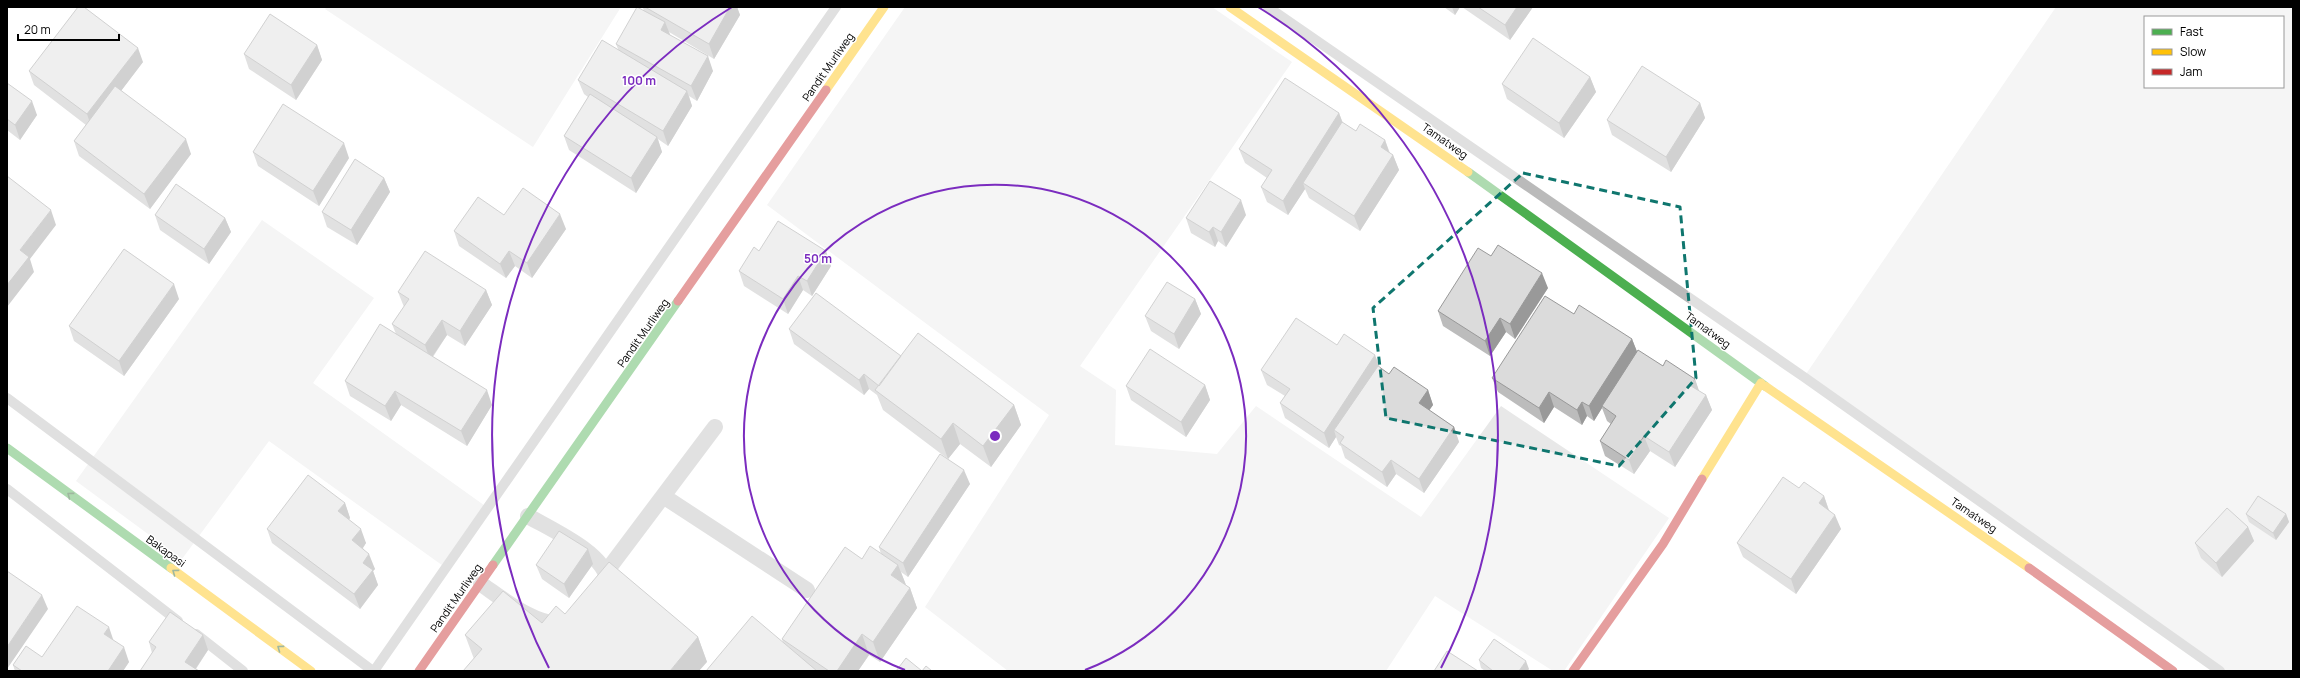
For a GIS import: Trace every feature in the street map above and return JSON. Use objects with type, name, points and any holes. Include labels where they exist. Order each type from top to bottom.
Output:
[{"type":"street","name":"Pandit Murliweg","points":[[419,671],[884,7]]},
{"type":"street","name":"Tamatweg","points":[[1230,7],[1455,163],[1761,383],[2011,555],[2173,671]]},
{"type":"street","points":[[1573,671],[1663,544],[1761,383]]},
{"type":"street","name":"Bakapasi","points":[[7,448],[311,671]]},
{"type":"lane","points":[[606,572],[715,427]]},
{"type":"lane","points":[[663,496],[807,590]]},
{"type":"lane","points":[[528,516],[590,554],[600,563],[606,572],[607,579],[593,596]]},
{"type":"lane","points":[[481,584],[521,611],[553,624],[574,618],[579,612]]},
{"type":"highlighted area","points":[[1523,173],[1680,207],[1696,378],[1619,466],[1386,418],[1373,308]]},
{"type":"shaded area","points":[[327,7],[621,7],[533,147],[325,9]]},
{"type":"shaded area","points":[[905,7],[1212,7],[1292,62],[1080,366],[1116,390],[1115,445],[1217,454],[1256,406],[1421,517],[1501,406],[1669,518],[1564,671],[1553,671],[1435,596],[1386,671],[1008,671],[925,607],[1049,415],[767,205]]},
{"type":"shaded area","points":[[2056,7],[2293,7],[2293,671],[2220,671],[1804,377]]},
{"type":"shaded area","points":[[262,220],[374,298],[313,383],[488,508],[446,568],[269,441],[182,559],[76,481]]},
{"type":"building","points":[[78,7],[84,7],[138,48],[87,114],[29,71]]},
{"type":"building","points":[[637,7],[665,22],[661,30],[708,56],[691,86],[616,44]]},
{"type":"building","points":[[645,7],[730,7],[709,44]]},
{"type":"building","points":[[1478,7],[1517,7],[1505,25]]},
{"type":"building","points":[[270,14],[317,45],[291,85],[244,54]]},
{"type":"building","points":[[1533,38],[1590,77],[1559,123],[1502,84]]},
{"type":"building","points":[[602,40],[687,91],[663,131],[578,80]]},
{"type":"building","points":[[1642,66],[1700,103],[1666,157],[1607,120]]},
{"type":"building","points":[[1285,78],[1339,113],[1283,201],[1261,187],[1272,170],[1239,149]]},
{"type":"building","points":[[7,83],[32,101],[15,125],[7,119]]},
{"type":"building","points":[[115,86],[186,139],[144,194],[74,141]]},
{"type":"building","points":[[590,94],[657,137],[631,178],[564,136]]},
{"type":"building","points":[[283,104],[344,143],[313,191],[253,152]]},
{"type":"building","points":[[1342,122],[1356,131],[1360,124],[1385,140],[1381,147],[1393,155],[1354,216],[1303,183]]},
{"type":"building","points":[[355,159],[384,178],[351,230],[322,212]]},
{"type":"building","points":[[7,176],[51,210],[20,250],[29,257],[7,285]]},
{"type":"building","points":[[1210,181],[1241,200],[1221,232],[1213,227],[1209,232],[1186,218]]},
{"type":"building","points":[[176,184],[225,218],[204,249],[155,215]]},
{"type":"building","points":[[523,188],[560,214],[527,263],[509,251],[500,264],[454,231],[478,197],[504,215]]},
{"type":"building","points":[[778,221],[826,251],[807,281],[798,276],[783,299],[739,271],[754,247],[759,251]]},
{"type":"building","points":[[1498,245],[1542,273],[1510,324],[1500,318],[1485,341],[1438,311],[1478,248],[1491,256]]},
{"type":"building","points":[[124,249],[174,284],[119,361],[69,326]]},
{"type":"building","points":[[425,251],[486,290],[460,331],[442,320],[425,345],[392,324],[409,299],[398,292]]},
{"type":"building","points":[[1167,282],[1195,299],[1174,334],[1145,316]]},
{"type":"building","points":[[816,293],[901,356],[879,386],[864,374],[859,380],[789,329]]},
{"type":"building","points":[[1545,296],[1574,314],[1579,305],[1632,339],[1589,406],[1582,402],[1577,410],[1549,392],[1539,408],[1492,378]]},
{"type":"building","points":[[1296,318],[1337,345],[1344,334],[1375,355],[1324,433],[1280,403],[1290,389],[1261,370]]},
{"type":"building","points":[[380,324],[487,390],[461,431],[395,391],[385,406],[345,381]]},
{"type":"building","points":[[918,333],[1014,405],[983,446],[953,423],[941,439],[875,390]]},
{"type":"building","points":[[1150,349],[1205,385],[1181,422],[1126,386]]},
{"type":"building","points":[[1638,350],[1663,366],[1666,360],[1695,379],[1691,386],[1706,395],[1669,452],[1644,436],[1629,460],[1600,441],[1616,416],[1602,406]]},
{"type":"building","points":[[1378,366],[1389,374],[1394,367],[1428,390],[1419,403],[1454,427],[1419,479],[1391,460],[1382,472],[1340,443],[1344,437],[1334,430]]},
{"type":"building","points":[[940,454],[964,470],[903,563],[879,547]]},
{"type":"building","points":[[308,475],[345,503],[338,511],[361,529],[352,540],[369,554],[363,563],[373,570],[354,594],[267,529]]},
{"type":"building","points":[[1783,477],[1799,488],[1804,482],[1824,496],[1819,503],[1835,515],[1791,579],[1737,543]]},
{"type":"building","points":[[2258,496],[2286,514],[2273,533],[2246,514]]},
{"type":"building","points":[[2227,508],[2248,527],[2216,563],[2195,543]]},
{"type":"building","points":[[559,531],[588,549],[564,584],[536,565]]},
{"type":"building","points":[[870,546],[898,565],[891,575],[910,588],[873,642],[862,634],[837,671],[829,671],[782,639],[845,547],[862,559]]},
{"type":"building","points":[[609,562],[698,637],[670,671],[463,671],[482,649],[465,635],[503,591],[542,623],[556,606],[565,614]]},
{"type":"building","points":[[7,571],[42,595],[7,647]]},
{"type":"building","points":[[77,606],[109,627],[104,634],[124,647],[108,671],[22,671],[13,665],[26,646],[42,657]]},
{"type":"building","points":[[170,612],[203,635],[185,662],[199,671],[140,671],[156,647],[149,642]]},
{"type":"building","points":[[752,616],[817,671],[706,671]]},
{"type":"building","points":[[1494,639],[1526,661],[1519,671],[1493,671],[1479,660]]},
{"type":"building","points":[[1447,651],[1478,671],[1434,671]]},
{"type":"building","points":[[906,658],[922,671],[896,671]]},
{"type":"building","points":[[926,666],[932,671],[922,671]]},
{"type":"waterway","points":[[374,671],[836,7]]},
{"type":"waterway","points":[[1268,7],[1804,377],[2220,671]]},
{"type":"waterway","points":[[7,398],[373,671]]},
{"type":"waterway","points":[[7,489],[178,621]]},
{"type":"waterway","points":[[196,634],[243,671]]},
{"type":"traffic: fast","points":[[1468,172],[1765,386]]},
{"type":"traffic: fast","points":[[493,565],[678,301]]},
{"type":"traffic: fast","points":[[7,448],[171,568]]},
{"type":"traffic: slow","points":[[826,90],[884,7]]},
{"type":"traffic: slow","points":[[1230,7],[1468,172]]},
{"type":"traffic: slow","points":[[1702,479],[1761,383]]},
{"type":"traffic: slow","points":[[1765,386],[2029,568]]},
{"type":"traffic: slow","points":[[171,568],[311,671]]},
{"type":"traffic: jam","points":[[678,301],[826,90]]},
{"type":"traffic: jam","points":[[1573,671],[1663,544],[1702,479]]},
{"type":"traffic: jam","points":[[419,671],[493,565]]},
{"type":"traffic: jam","points":[[2029,568],[2173,671]]}]
